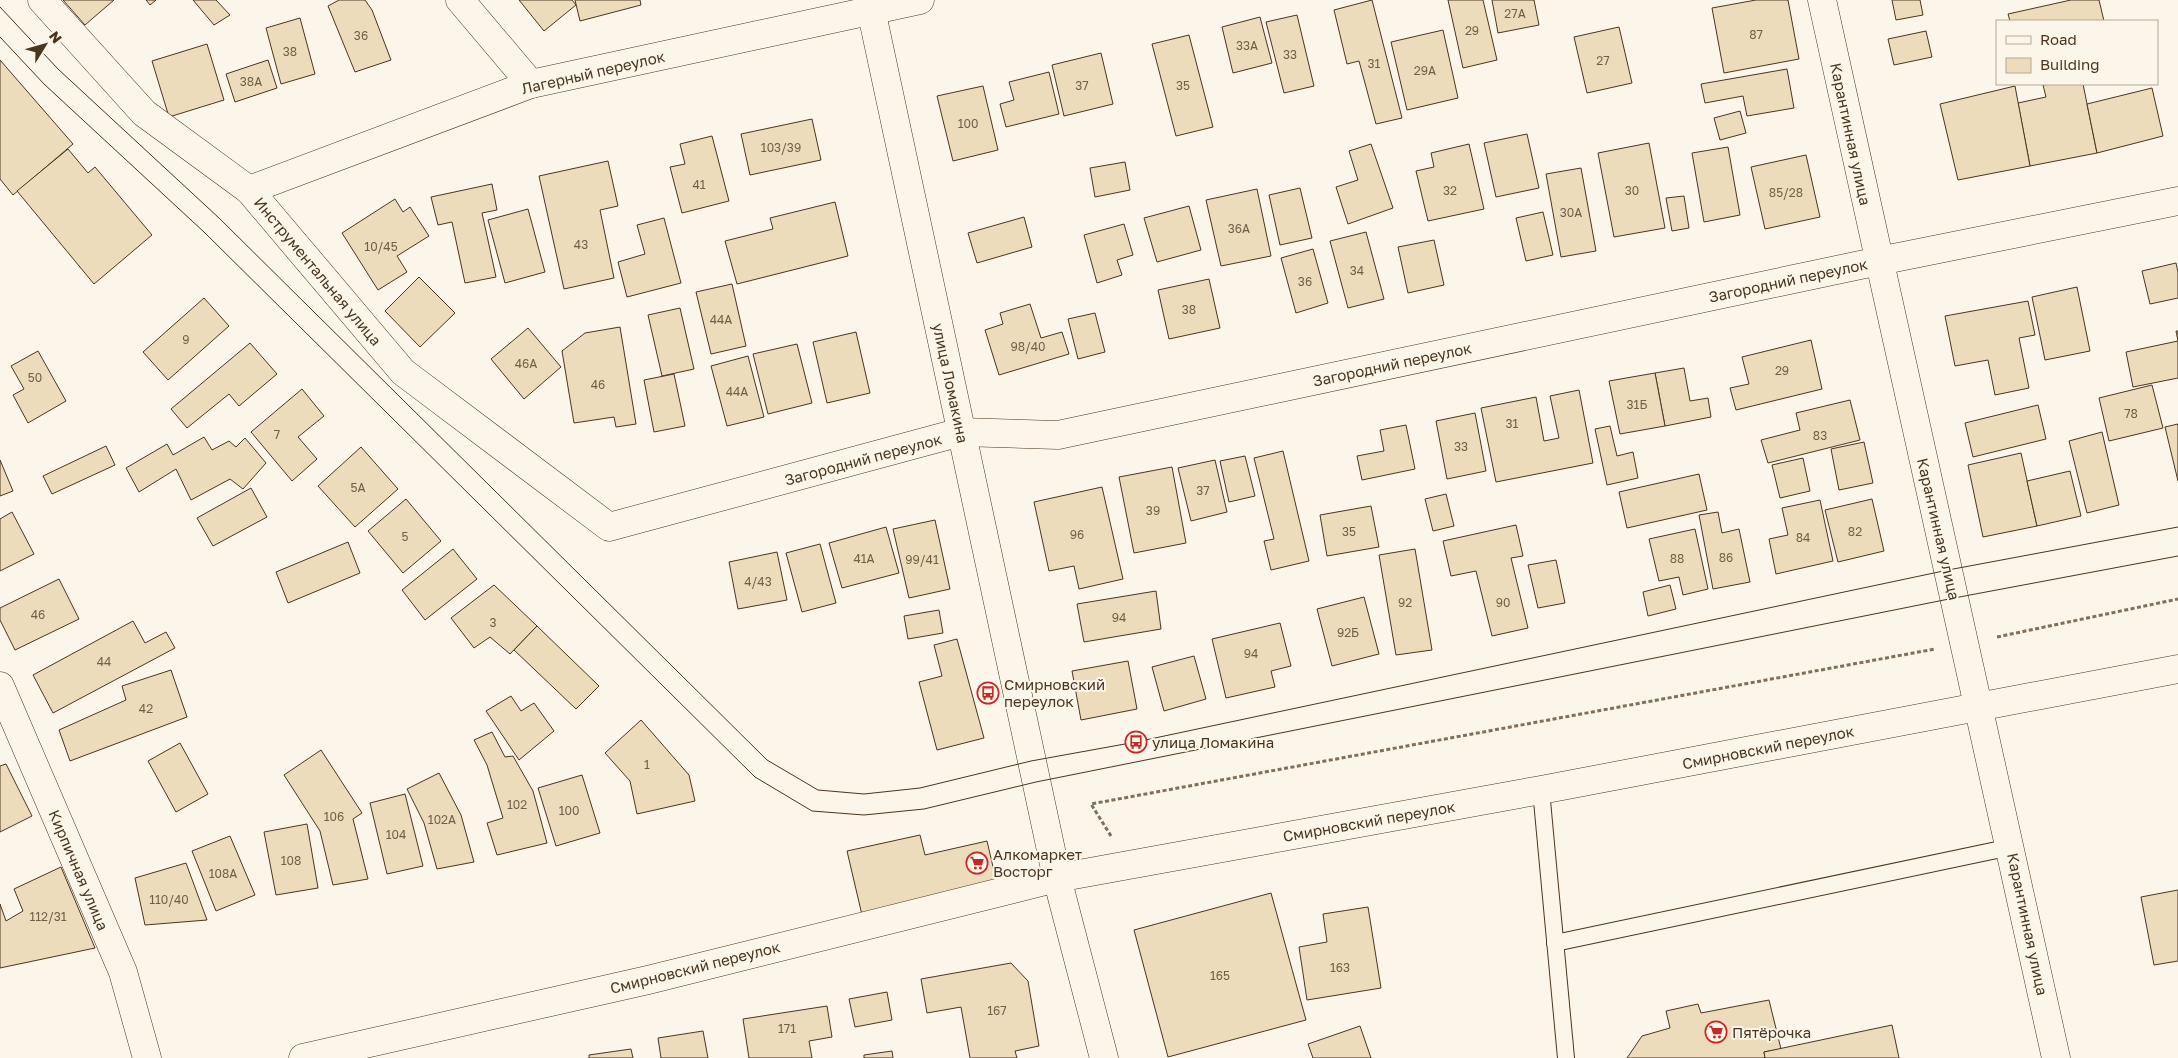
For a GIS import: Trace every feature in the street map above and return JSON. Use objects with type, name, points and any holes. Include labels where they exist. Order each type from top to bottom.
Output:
[{"type":"street","name":"Инструментальная улица","points":[[42,0],[144,113],[249,190],[403,372],[609,526]]},
{"type":"street","points":[[460,0],[531,84]]},
{"type":"street","name":"Лагерный переулок","points":[[249,190],[531,84],[870,5],[920,0]]},
{"type":"street","name":"Карантинная улица","points":[[1822,0],[1978,707],[2011,847],[2056,1058]]},
{"type":"street","name":"улица Ломакина","points":[[870,5],[1057,878],[1104,1058]]},
{"type":"street","name":"Загородний переулок","points":[[609,526],[961,432],[1058,435],[1879,261],[2178,201]]},
{"type":"street","name":"Смирновский переулок","points":[[303,1058],[648,980],[1057,878],[1541,790],[2178,669]]},
{"type":"street","name":"Кирпичная улица","points":[[0,686],[123,972],[147,1058]]},
{"type":"lane","points":[[1541,790],[1566,1058]]},
{"type":"lane","points":[[1555,943],[2011,847]]},
{"type":"path","points":[[1129,865],[1091,804],[1964,644],[2178,599]]},
{"type":"building","points":[[63,0],[114,0],[85,25]]},
{"type":"building","points":[[146,0],[156,0],[150,5]]},
{"type":"building","points":[[193,0],[216,0],[230,15],[214,25]]},
{"type":"building","points":[[339,0],[365,0],[372,10],[391,60],[355,72],[328,6]]},
{"type":"building","points":[[519,0],[572,0],[576,5],[544,31]]},
{"type":"building","points":[[575,0],[640,0],[641,5],[580,21]]},
{"type":"building","points":[[1372,0],[1402,118],[1376,124],[1359,61],[1347,64],[1334,10]]},
{"type":"building","points":[[1448,0],[1483,0],[1497,60],[1463,68]]},
{"type":"building","points":[[1492,0],[1534,0],[1539,25],[1498,33]]},
{"type":"building","points":[[1756,0],[1788,0],[1799,59],[1724,73],[1712,8]]},
{"type":"building","points":[[1892,0],[1920,0],[1923,15],[1896,20]]},
{"type":"building","points":[[2071,0],[2099,0],[2104,20],[2010,20],[2008,14]]},
{"type":"building","points":[[1297,15],[1314,86],[1284,93],[1266,22]]},
{"type":"building","points":[[1260,17],[1272,63],[1233,73],[1222,27]]},
{"type":"building","points":[[300,18],[315,74],[281,84],[266,28]]},
{"type":"building","points":[[1619,27],[1632,83],[1587,93],[1574,37]]},
{"type":"building","points":[[1443,30],[1458,98],[1407,110],[1391,42]]},
{"type":"building","points":[[1926,31],[1932,57],[1894,65],[1888,39]]},
{"type":"building","points":[[1189,35],[1213,127],[1176,136],[1152,44]]},
{"type":"building","points":[[207,44],[224,100],[169,117],[152,61]]},
{"type":"building","points":[[1101,53],[1113,104],[1064,116],[1052,65]]},
{"type":"building","points":[[0,60],[73,144],[13,195],[0,179]]},
{"type":"building","points":[[268,60],[277,88],[235,102],[226,74]]},
{"type":"building","points":[[1787,69],[1794,108],[1747,116],[1743,96],[1705,103],[1701,84]]},
{"type":"building","points":[[1049,72],[1059,114],[1006,127],[1000,104],[1014,100],[1009,82]]},
{"type":"building","points":[[2043,85],[2083,85],[2097,153],[2030,166],[2018,103],[2046,97]]},
{"type":"building","points":[[983,86],[998,150],[953,161],[937,96]]},
{"type":"building","points":[[2015,86],[2030,166],[1958,180],[1940,104]]},
{"type":"building","points":[[2152,88],[2163,136],[2097,153],[2087,104]]},
{"type":"building","points":[[1740,111],[1746,133],[1720,140],[1714,118]]},
{"type":"building","points":[[812,119],[821,160],[750,175],[741,134]]},
{"type":"building","points":[[1527,134],[1539,188],[1496,197],[1484,143]]},
{"type":"building","points":[[712,136],[729,201],[682,213],[670,167],[685,164],[680,144]]},
{"type":"building","points":[[1649,143],[1665,228],[1614,237],[1598,153]]},
{"type":"building","points":[[1371,144],[1393,208],[1348,224],[1336,187],[1358,180],[1349,151]]},
{"type":"building","points":[[1469,144],[1484,209],[1428,221],[1416,171],[1434,167],[1431,153]]},
{"type":"building","points":[[1728,147],[1740,215],[1704,222],[1692,153]]},
{"type":"building","points":[[68,149],[88,173],[95,167],[152,235],[94,284],[17,191]]},
{"type":"building","points":[[1806,155],[1820,217],[1765,229],[1751,167]]},
{"type":"building","points":[[608,161],[618,206],[600,210],[614,278],[564,289],[539,176]]},
{"type":"building","points":[[1125,162],[1130,190],[1095,197],[1090,168]]},
{"type":"building","points":[[1581,168],[1596,251],[1561,257],[1546,174]]},
{"type":"building","points":[[492,184],[497,210],[482,213],[496,277],[465,283],[452,222],[438,225],[431,197]]},
{"type":"building","points":[[1300,188],[1312,238],[1280,245],[1269,195]]},
{"type":"building","points":[[1257,189],[1271,256],[1221,266],[1206,200]]},
{"type":"building","points":[[1684,196],[1689,228],[1672,231],[1666,198]]},
{"type":"building","points":[[395,199],[403,212],[410,207],[429,236],[397,256],[407,272],[378,290],[342,233]]},
{"type":"building","points":[[835,202],[848,256],[737,284],[725,241],[773,229],[770,218]]},
{"type":"building","points":[[1189,206],[1201,250],[1157,262],[1144,218]]},
{"type":"building","points":[[528,209],[545,272],[505,283],[488,220]]},
{"type":"building","points":[[1543,212],[1553,255],[1526,261],[1516,218]]},
{"type":"building","points":[[1024,217],[1032,247],[977,263],[968,233]]},
{"type":"building","points":[[664,218],[681,283],[627,297],[618,262],[645,254],[637,225]]},
{"type":"building","points":[[1124,224],[1133,255],[1117,260],[1122,275],[1097,283],[1084,235]]},
{"type":"building","points":[[1366,232],[1384,299],[1348,308],[1330,241]]},
{"type":"building","points":[[1434,240],[1444,285],[1408,293],[1398,247]]},
{"type":"building","points":[[1313,249],[1328,303],[1296,313],[1281,258]]},
{"type":"building","points":[[2176,263],[2178,298],[2150,304],[2142,271]]},
{"type":"building","points":[[419,277],[455,313],[420,347],[385,311]]},
{"type":"building","points":[[1209,279],[1220,328],[1169,339],[1158,290]]},
{"type":"building","points":[[732,284],[746,346],[711,354],[696,292]]},
{"type":"building","points":[[2077,287],[2090,351],[2045,360],[2032,297]]},
{"type":"building","points":[[204,298],[229,326],[168,380],[143,352]]},
{"type":"building","points":[[2028,301],[2035,335],[2019,338],[2029,388],[1995,395],[1988,360],[1955,366],[1945,316]]},
{"type":"building","points":[[1030,304],[1041,338],[1062,332],[1069,354],[999,375],[985,330],[1003,324],[1000,313]]},
{"type":"building","points":[[680,308],[694,369],[662,376],[648,315]]},
{"type":"building","points":[[1095,313],[1105,352],[1078,359],[1068,319]]},
{"type":"building","points":[[620,327],[636,424],[616,427],[614,417],[574,423],[562,351],[585,333]]},
{"type":"building","points":[[528,328],[561,367],[524,399],[491,359]]},
{"type":"building","points":[[856,332],[870,393],[827,403],[813,342]]},
{"type":"building","points":[[1811,340],[1822,389],[1736,410],[1730,388],[1749,384],[1742,357]]},
{"type":"building","points":[[2178,341],[2178,378],[2133,387],[2126,352]]},
{"type":"building","points":[[250,343],[277,374],[239,406],[229,394],[187,428],[171,409]]},
{"type":"building","points":[[797,344],[812,403],[768,414],[753,354]]},
{"type":"building","points":[[38,351],[66,401],[28,423],[13,395],[24,389],[11,366]]},
{"type":"building","points":[[748,356],[764,417],[727,426],[711,366]]},
{"type":"building","points":[[1684,368],[1690,401],[1708,398],[1711,417],[1665,426],[1655,373]]},
{"type":"building","points":[[1655,373],[1665,426],[1620,434],[1609,381]]},
{"type":"building","points":[[674,374],[685,426],[654,432],[644,380]]},
{"type":"building","points":[[2152,385],[2163,428],[2109,441],[2099,398]]},
{"type":"building","points":[[302,389],[324,416],[298,437],[317,459],[292,481],[251,432]]},
{"type":"building","points":[[1579,390],[1593,463],[1496,482],[1481,408],[1536,397],[1544,441],[1559,438],[1550,396]]},
{"type":"building","points":[[1850,400],[1860,440],[1768,463],[1761,440],[1800,430],[1796,413]]},
{"type":"building","points":[[2038,405],[2046,439],[1973,457],[1965,423]]},
{"type":"building","points":[[1475,413],[1486,471],[1447,479],[1436,421]]},
{"type":"building","points":[[2178,424],[2178,481],[2165,427]]},
{"type":"building","points":[[1406,425],[1415,469],[1362,480],[1357,456],[1384,451],[1380,430]]},
{"type":"building","points":[[1610,426],[1617,456],[1633,452],[1638,478],[1607,485],[1595,429]]},
{"type":"building","points":[[2102,432],[2119,505],[2087,513],[2069,441]]},
{"type":"building","points":[[204,437],[212,450],[229,441],[236,447],[245,438],[266,463],[243,489],[230,479],[191,500],[176,469],[139,492],[126,468],[167,444],[173,455]]},
{"type":"building","points":[[1864,442],[1873,483],[1839,490],[1831,449]]},
{"type":"building","points":[[106,446],[115,465],[52,494],[43,476]]},
{"type":"building","points":[[361,447],[398,489],[355,527],[318,486]]},
{"type":"building","points":[[1283,451],[1309,561],[1271,570],[1264,541],[1274,539],[1254,458]]},
{"type":"building","points":[[2021,453],[2037,526],[1983,537],[1968,465]]},
{"type":"building","points":[[1245,456],[1255,496],[1229,502],[1220,461]]},
{"type":"building","points":[[1803,458],[1810,491],[1780,498],[1772,465]]},
{"type":"building","points":[[0,460],[13,491],[0,496]]},
{"type":"building","points":[[1215,460],[1227,512],[1191,521],[1178,468]]},
{"type":"building","points":[[1172,467],[1186,543],[1134,553],[1119,477]]},
{"type":"building","points":[[2070,471],[2081,516],[2037,526],[2027,481]]},
{"type":"building","points":[[1699,474],[1707,510],[1627,528],[1619,492]]},
{"type":"building","points":[[1102,487],[1123,579],[1079,589],[1074,566],[1049,571],[1034,502]]},
{"type":"building","points":[[251,488],[267,517],[213,546],[197,518]]},
{"type":"building","points":[[1446,494],[1454,526],[1433,531],[1425,499]]},
{"type":"building","points":[[406,499],[441,541],[403,573],[368,531]]},
{"type":"building","points":[[1872,499],[1884,551],[1838,562],[1825,510]]},
{"type":"building","points":[[1820,500],[1833,561],[1776,574],[1769,539],[1788,535],[1782,508]]},
{"type":"building","points":[[1371,506],[1379,547],[1327,556],[1320,515]]},
{"type":"building","points":[[12,512],[34,554],[0,571],[0,519]]},
{"type":"building","points":[[1718,512],[1722,533],[1739,529],[1750,582],[1713,589],[1699,515]]},
{"type":"building","points":[[935,520],[950,589],[909,598],[893,529]]},
{"type":"building","points":[[1516,525],[1523,556],[1511,558],[1528,628],[1492,636],[1476,571],[1451,576],[1443,541]]},
{"type":"building","points":[[886,527],[899,573],[842,588],[829,543]]},
{"type":"building","points":[[1695,529],[1708,589],[1683,595],[1679,577],[1659,581],[1649,539]]},
{"type":"building","points":[[348,542],[360,573],[288,603],[276,572]]},
{"type":"building","points":[[820,544],[836,603],[802,612],[786,553]]},
{"type":"building","points":[[453,549],[477,579],[425,620],[402,590]]},
{"type":"building","points":[[1415,549],[1432,650],[1396,655],[1379,555]]},
{"type":"building","points":[[777,552],[787,600],[738,609],[729,562]]},
{"type":"building","points":[[1556,560],[1565,603],[1538,608],[1528,565]]},
{"type":"building","points":[[59,579],[79,619],[15,650],[0,620],[0,608]]},
{"type":"building","points":[[494,585],[537,626],[510,654],[490,637],[474,648],[451,618]]},
{"type":"building","points":[[1670,585],[1676,609],[1648,616],[1643,592]]},
{"type":"building","points":[[1156,591],[1161,629],[1084,642],[1077,604]]},
{"type":"building","points":[[1364,597],[1379,654],[1332,666],[1317,609]]},
{"type":"building","points":[[939,610],[943,633],[908,639],[904,616]]},
{"type":"building","points":[[133,621],[145,643],[166,632],[175,648],[53,713],[33,675]]},
{"type":"building","points":[[1280,623],[1291,666],[1271,671],[1275,687],[1226,698],[1212,639]]},
{"type":"building","points":[[537,626],[599,686],[576,709],[514,650]]},
{"type":"building","points":[[957,639],[984,738],[937,750],[919,682],[942,676],[934,645]]},
{"type":"building","points":[[1194,656],[1206,699],[1164,711],[1152,667]]},
{"type":"building","points":[[1128,661],[1137,709],[1081,720],[1072,671]]},
{"type":"building","points":[[171,670],[187,717],[70,761],[59,730],[126,700],[122,686]]},
{"type":"building","points":[[511,696],[521,711],[534,703],[554,731],[519,760],[486,711]]},
{"type":"building","points":[[641,720],[689,775],[695,801],[637,814],[630,781],[605,753]]},
{"type":"building","points":[[492,732],[505,757],[513,756],[533,791],[547,843],[497,855],[487,823],[503,818],[487,765],[474,740]]},
{"type":"building","points":[[180,743],[208,794],[176,812],[148,761]]},
{"type":"building","points":[[321,750],[362,813],[353,819],[368,879],[333,885],[320,831],[284,775]]},
{"type":"building","points":[[6,764],[32,816],[0,832],[0,766]]},
{"type":"building","points":[[439,773],[461,815],[474,862],[437,869],[424,823],[407,789]]},
{"type":"building","points":[[582,775],[600,833],[556,846],[538,788]]},
{"type":"building","points":[[405,794],[423,866],[387,874],[370,803]]},
{"type":"building","points":[[307,824],[318,888],[276,895],[264,832]]},
{"type":"building","points":[[920,835],[925,855],[987,841],[997,884],[862,915],[847,851]]},
{"type":"building","points":[[230,836],[255,895],[216,911],[192,851]]},
{"type":"building","points":[[186,863],[207,920],[145,925],[135,878]]},
{"type":"building","points":[[61,867],[95,948],[0,968],[0,904],[6,921],[23,911],[14,889]]},
{"type":"building","points":[[2178,890],[2178,961],[2154,965],[2141,897]]},
{"type":"building","points":[[1271,893],[1306,1020],[1168,1057],[1134,930]]},
{"type":"building","points":[[1368,907],[1381,988],[1307,1000],[1299,947],[1327,942],[1323,914]]},
{"type":"building","points":[[1011,963],[1028,981],[1039,1046],[1015,1051],[1017,1058],[970,1058],[961,1007],[927,1013],[921,979]]},
{"type":"building","points":[[887,992],[892,1020],[855,1027],[849,999]]},
{"type":"building","name":"Пятёрочка","points":[[1769,1000],[1781,1049],[1764,1052],[1765,1058],[1627,1058],[1642,1036],[1670,1028],[1666,1011],[1698,1004],[1701,1013]]},
{"type":"building","points":[[827,1006],[832,1037],[809,1041],[812,1058],[749,1058],[743,1019]]},
{"type":"building","points":[[1892,1025],[1899,1058],[1765,1058],[1764,1052]]},
{"type":"building","points":[[1360,1026],[1371,1058],[1313,1058],[1308,1044]]},
{"type":"building","points":[[703,1031],[708,1058],[661,1058],[658,1038]]},
{"type":"building","points":[[631,1049],[633,1058],[589,1058],[589,1055]]},
{"type":"building","points":[[892,1051],[893,1058],[864,1058],[864,1055]]},
{"type":"tram line","points":[[0,7],[58,69],[219,218],[767,760],[818,790],[864,794],[920,788],[1031,761],[1136,742],[1948,570],[2178,527]]},
{"type":"tram line","points":[[0,37],[44,84],[204,232],[755,777],[812,811],[864,815],[924,809],[1036,782],[1954,598],[2178,556]]},
{"type":"place","name":"Смирновский переулок","points":[[988,693]]},
{"type":"place","name":"улица Ломакина","points":[[1136,742]]},
{"type":"place","name":"Алкомаркет Восторг","points":[[977,863]]},
{"type":"place","name":"Пятёрочка","points":[[1716,1032]]}]
